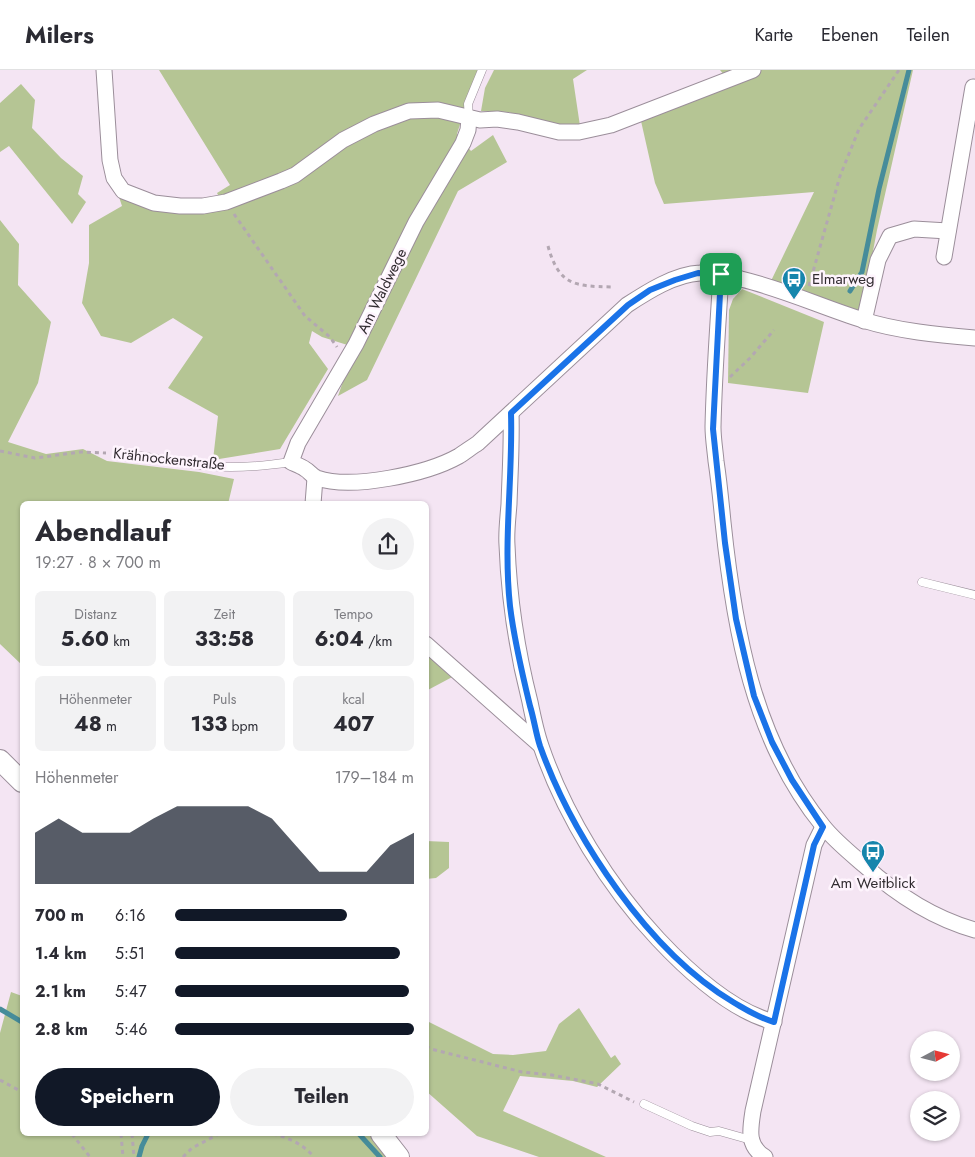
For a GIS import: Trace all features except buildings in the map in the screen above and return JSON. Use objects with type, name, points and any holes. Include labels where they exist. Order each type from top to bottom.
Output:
[{"type":"main road","points":[[0,760],[20,780]]},
{"type":"main road","points":[[383,1136],[399,1157]]},
{"type":"street","points":[[104,70],[110,160],[114,178],[124,191],[154,203],[180,206],[203,206],[226,202],[295,176],[343,140],[374,124],[409,111],[438,110],[480,120],[497,119],[560,132],[579,132],[597,129],[626,120],[753,70]]},
{"type":"street","points":[[944,257],[973,87]]},
{"type":"street","name":"Am Waldwege","points":[[291,462],[298,443],[356,344],[416,222],[463,143],[468,130],[469,118]]},
{"type":"street","points":[[864,321],[878,260],[890,236],[914,229],[948,231]]},
{"type":"street","points":[[291,462],[304,468],[315,478],[350,483],[372,482],[401,476],[458,457],[478,443],[628,305],[650,290],[698,273],[721,274],[766,285],[864,321],[945,336],[975,338]]},
{"type":"street","points":[[721,274],[713,429],[725,543],[736,619],[752,686],[772,742],[792,780],[823,827],[872,873],[908,901],[955,925],[975,930]]},
{"type":"street","points":[[511,413],[512,442],[507,544],[510,606],[524,679],[540,745],[560,793],[595,856],[626,901],[650,930],[676,957],[713,990],[760,1018],[774,1022]]},
{"type":"street","points":[[313,501],[315,478]]},
{"type":"street","points":[[429,647],[540,745]]},
{"type":"street","points":[[765,1157],[755,1148],[751,1140],[753,1111],[814,845],[823,827]]},
{"type":"lane","name":"Am Waldwege","points":[[469,118],[468,104],[482,70]]},
{"type":"lane","name":"Krähnockenstraße","points":[[117,453],[210,466],[258,466],[291,462]]},
{"type":"lane","points":[[922,582],[975,595]]},
{"type":"lane","points":[[644,1104],[701,1129],[710,1132],[719,1131],[751,1140]]},
{"type":"path","points":[[805,299],[840,176],[859,128],[898,70]]},
{"type":"path","points":[[226,202],[305,316],[330,337],[345,360]]},
{"type":"path","points":[[548,246],[553,262],[568,282],[584,287],[611,287]]},
{"type":"path","points":[[715,383],[732,376],[774,330]]},
{"type":"path","name":"Krähnockenstraße","points":[[0,451],[35,458],[81,452],[117,453]]},
{"type":"path","points":[[429,1048],[522,1072],[552,1075],[598,1084],[636,1103],[644,1104]]},
{"type":"path","points":[[0,1080],[20,1091]]},
{"type":"path","points":[[74,1136],[90,1157]]},
{"type":"path","points":[[121,1136],[122,1157]]},
{"type":"path","points":[[132,1136],[134,1157]]},
{"type":"path","points":[[183,1157],[192,1148],[215,1136]]},
{"type":"path","points":[[280,1136],[288,1138],[309,1151],[314,1157]]},
{"type":"green space","points":[[159,70],[479,70],[457,134],[471,151],[493,135],[507,162],[458,191],[367,380],[338,396],[349,364],[357,348],[322,337],[312,331],[309,343],[328,369],[280,449],[213,460],[218,416],[168,388],[203,337],[173,318],[131,343],[101,336],[82,303],[89,263],[89,225],[122,206],[119,197],[127,189],[138,193],[182,201],[219,197],[217,193],[230,185]]},
{"type":"green space","points":[[494,70],[587,70],[573,79],[580,126],[547,124],[508,112],[481,111],[485,88]]},
{"type":"green space","points":[[720,70],[913,70],[877,230],[861,315],[770,283],[814,192],[664,204],[655,183],[641,121],[724,75]]},
{"type":"green space","points":[[21,84],[35,100],[32,128],[61,158],[83,176],[78,194],[86,202],[72,224],[9,146],[0,152],[0,103]]},
{"type":"green space","points":[[0,220],[19,244],[18,285],[51,322],[38,383],[8,442],[46,454],[83,449],[107,461],[199,472],[234,479],[229,501],[20,501],[20,663],[0,644]]},
{"type":"green space","points":[[742,289],[824,322],[808,393],[728,383],[729,310],[733,299]]},
{"type":"green space","points":[[429,652],[456,675],[429,689]]},
{"type":"green space","points":[[429,841],[449,842],[449,868],[436,878],[429,879]]},
{"type":"green space","points":[[11,992],[20,995],[20,1136],[373,1136],[390,1157],[0,1157],[0,1033]]},
{"type":"green space","points":[[579,1008],[611,1058],[615,1055],[621,1064],[597,1087],[573,1081],[520,1076],[503,1111],[606,1157],[539,1157],[477,1136],[429,1094],[429,1022],[493,1054],[513,1055],[546,1051],[559,1024]]},
{"type":"waterway","points":[[850,291],[862,272],[879,189],[909,70]]},
{"type":"waterway","points":[[0,1009],[20,1021]]},
{"type":"waterway","points":[[139,1157],[147,1136]]},
{"type":"waterway","points":[[361,1136],[380,1157]]},
{"type":"place","name":"Elmarweg","points":[[794,300]]},
{"type":"place","name":"Am Weitblick","points":[[873,873]]},
{"type":"route","points":[[698,273],[721,274],[713,429],[725,543],[736,619],[754,696],[772,742],[792,780],[823,827],[814,845],[774,1022],[760,1018],[713,990],[676,957],[626,901],[595,856],[560,793],[540,745],[524,679],[510,606],[507,544],[512,442],[511,413],[585,342],[628,305],[650,290],[698,273]]}]
